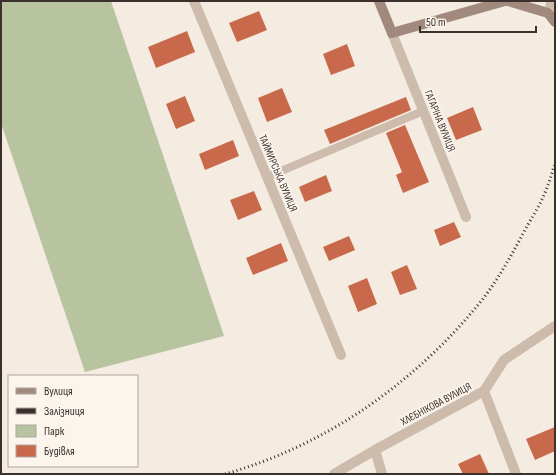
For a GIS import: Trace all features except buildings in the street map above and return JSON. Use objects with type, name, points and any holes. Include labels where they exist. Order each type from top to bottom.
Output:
[{"type":"main road","points":[[379,1],[392,33],[507,1],[548,13],[555,22]]},
{"type":"street","name":"ТАЙМИРСЬКА ВУЛИЦЯ","points":[[194,1],[341,355]]},
{"type":"street","points":[[548,13],[552,1]]},
{"type":"street","name":"ГАГАРІНА ВУЛИЦЯ","points":[[392,33],[466,218]]},
{"type":"street","name":"ХЛЄБНІКОВА ВУЛИЦЯ","points":[[334,474],[484,391],[504,360],[555,326]]},
{"type":"street","points":[[484,391],[516,474]]},
{"type":"street","points":[[375,450],[382,474]]},
{"type":"lane","points":[[267,177],[423,111]]},
{"type":"green space","points":[[1,1],[111,1],[224,336],[85,372],[1,123]]},
{"type":"railway","points":[[225,474],[262,462],[298,447],[332,429],[365,409],[396,386],[425,361],[453,334],[478,305],[498,278],[542,200],[555,164]]}]
